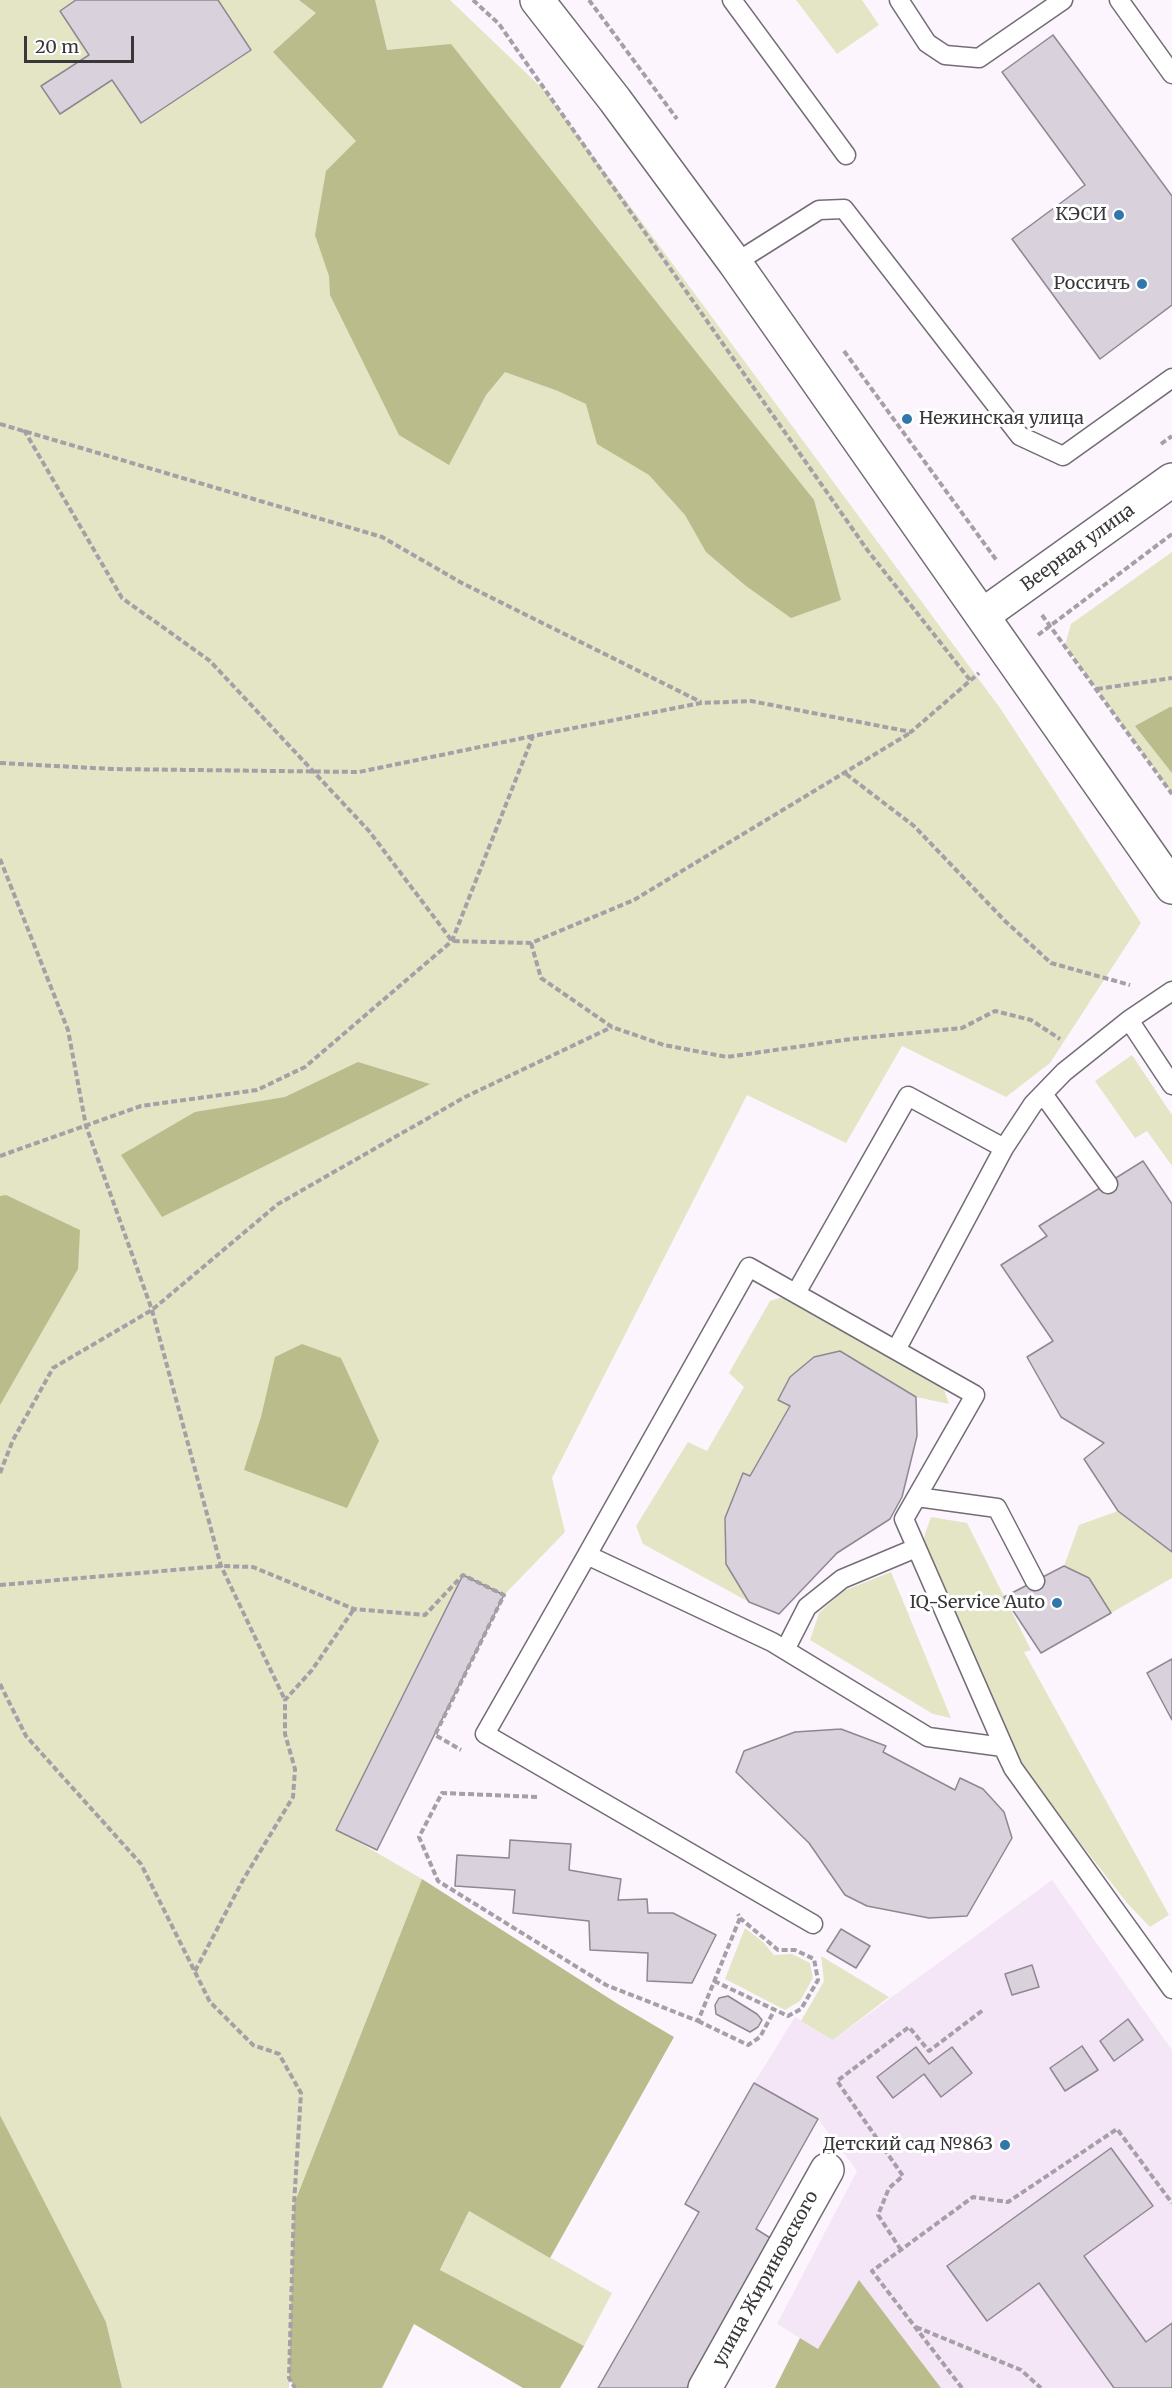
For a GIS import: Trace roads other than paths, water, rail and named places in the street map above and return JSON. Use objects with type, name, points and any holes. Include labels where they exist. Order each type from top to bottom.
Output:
[{"type":"street","points":[[537,0],[594,72],[735,263],[1172,887]]},
{"type":"street","name":"Веерная улица","points":[[983,615],[1172,480]]},
{"type":"street","name":"улица Жириновского","points":[[705,2388],[827,2170]]},
{"type":"lane","points":[[732,0],[846,155]]},
{"type":"lane","points":[[898,0],[927,43],[945,55],[979,58],[1064,0]]},
{"type":"lane","points":[[1119,0],[1172,74]]},
{"type":"lane","points":[[735,263],[819,210],[844,208],[1020,436],[1063,456],[1172,378]]},
{"type":"lane","points":[[896,1350],[1004,1148],[1033,1104],[1078,1059],[1172,991]]},
{"type":"lane","points":[[1130,1020],[1172,1085]]},
{"type":"lane","points":[[1043,1094],[1108,1184]]},
{"type":"lane","points":[[796,1293],[908,1096],[1004,1148]]},
{"type":"lane","points":[[813,1924],[485,1734],[749,1267],[975,1395],[904,1519],[1013,1768]]},
{"type":"lane","points":[[917,1497],[997,1508],[1035,1581]]},
{"type":"lane","points":[[785,1650],[807,1607],[842,1579],[916,1548]]},
{"type":"lane","points":[[587,1555],[785,1650],[928,1737],[1003,1747],[1013,1768],[1172,1989]]},
{"type":"place","name":"КЭСИ","points":[[1119,215]]},
{"type":"place","name":"Россичъ","points":[[1142,284]]},
{"type":"place","name":"Нежинская улица","points":[[907,419]]},
{"type":"place","name":"IQ-Service Auto","points":[[1057,1603]]},
{"type":"place","name":"Детский сад №863","points":[[1005,2145]]}]
